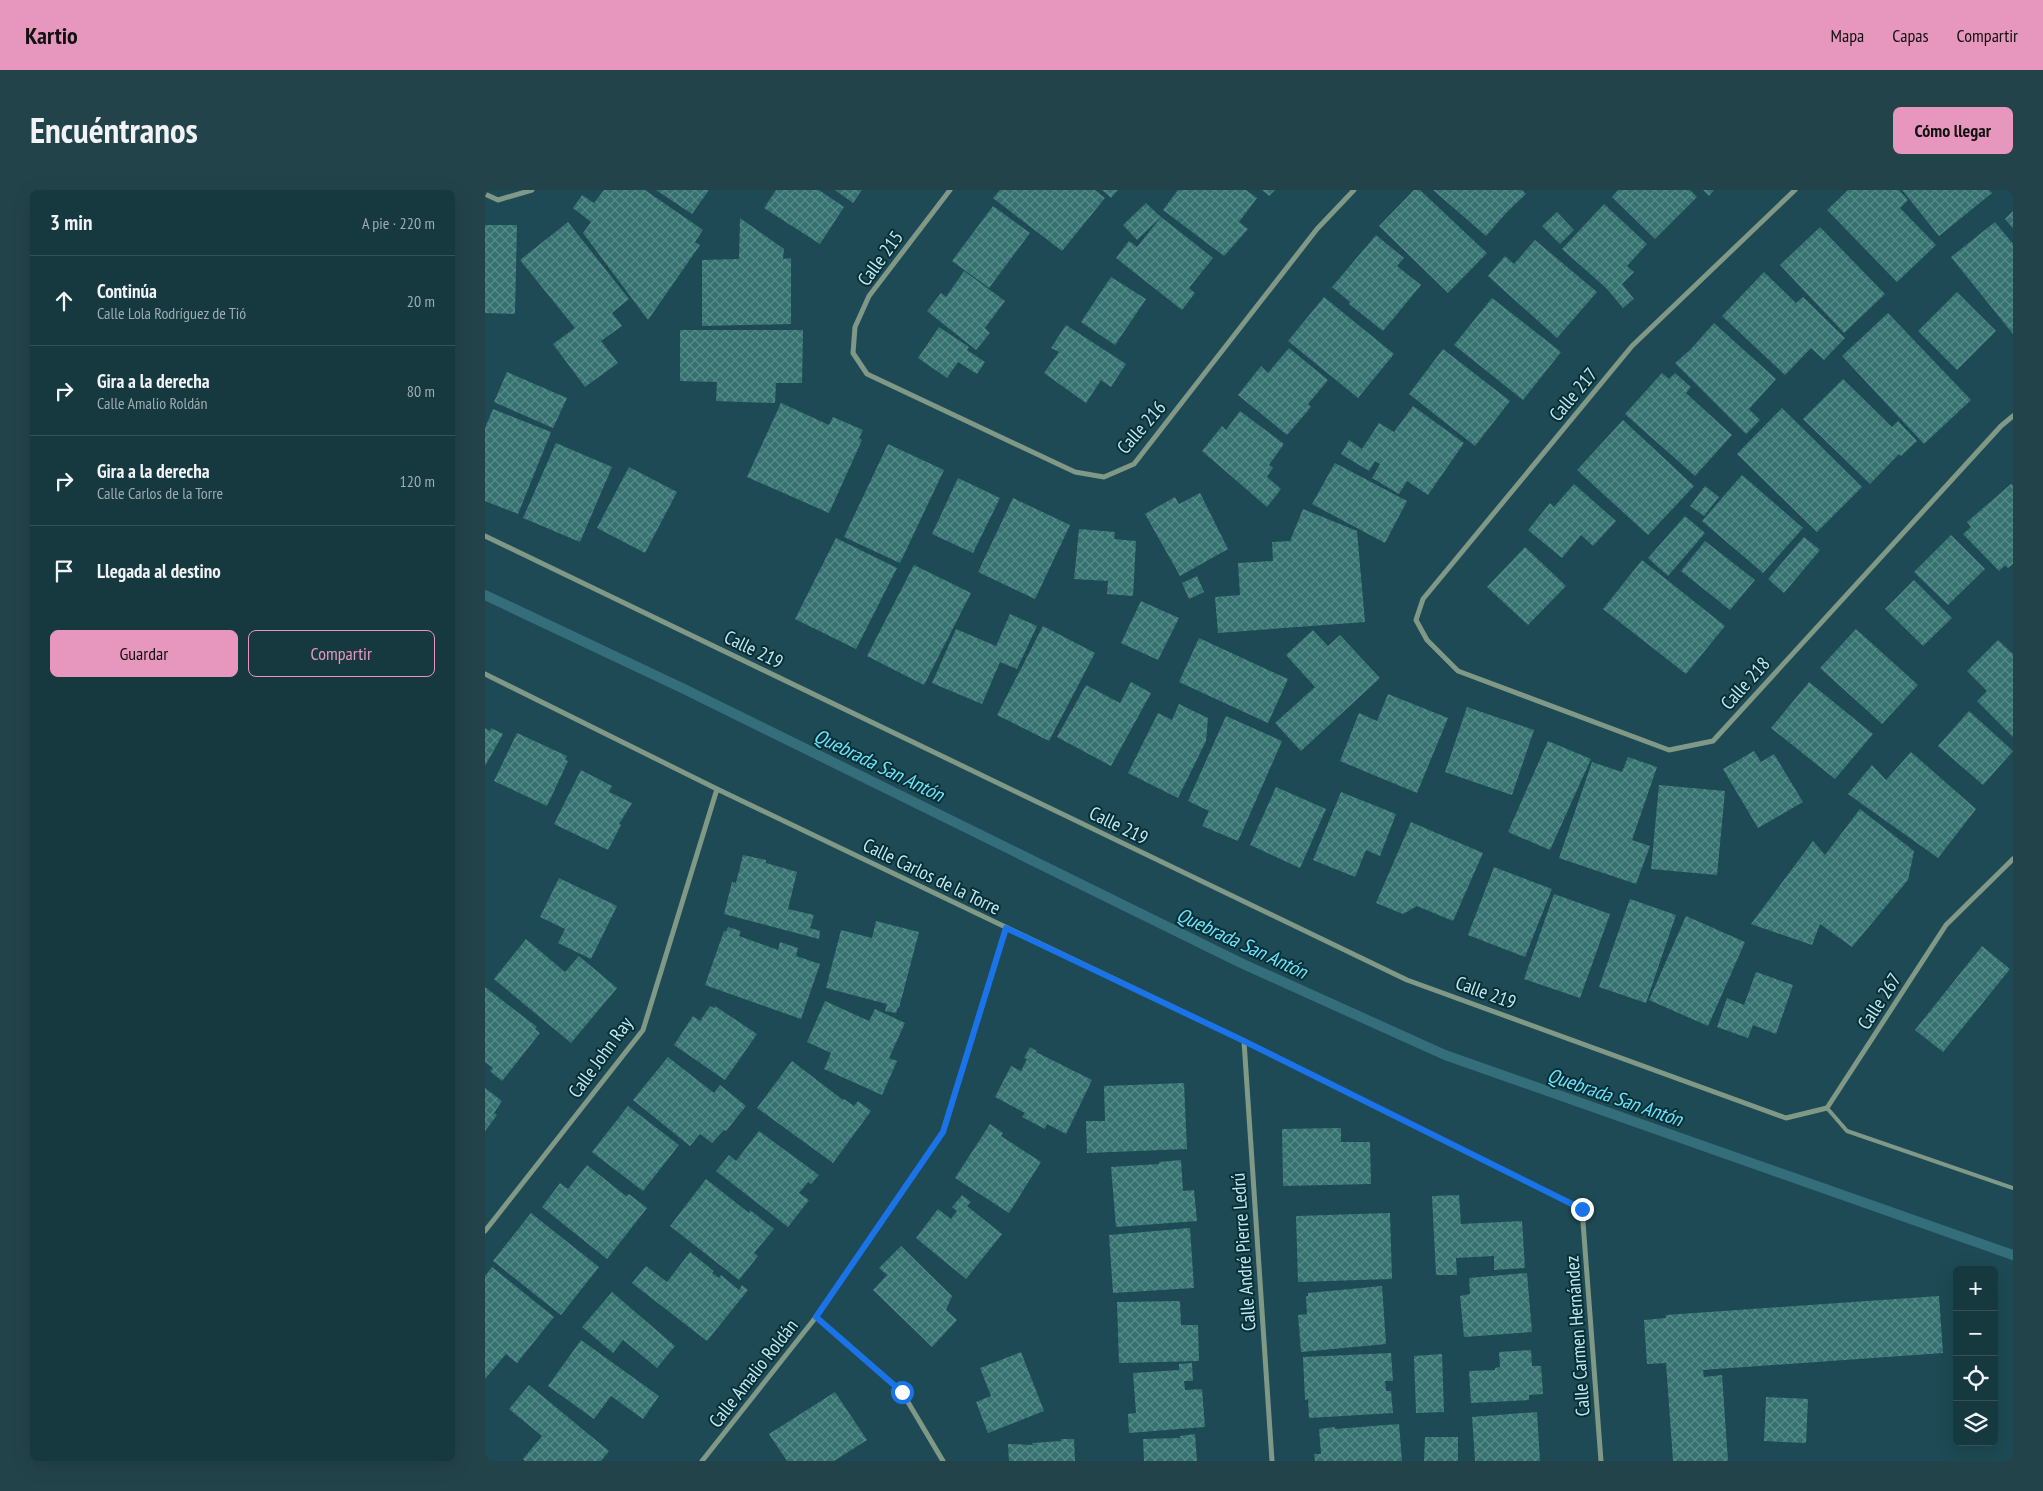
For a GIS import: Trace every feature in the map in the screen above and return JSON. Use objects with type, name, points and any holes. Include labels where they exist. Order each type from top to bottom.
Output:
[{"type":"street","points":[[485,194],[498,200],[532,190]]},
{"type":"street","name":"Calle 215","points":[[853,353],[855,327],[869,296],[950,190]]},
{"type":"street","name":"Calle 216","points":[[853,353],[867,374],[1075,472],[1104,477],[1134,464],[1317,229],[1354,190]]},
{"type":"street","name":"Calle 217","points":[[1427,640],[1416,620],[1423,599],[1632,346],[1795,190]]},
{"type":"street","name":"Calle 218","points":[[1427,640],[1458,671],[1669,750],[1713,741],[1994,434],[2013,416]]},
{"type":"street","name":"Calle 219","points":[[485,536],[1407,980],[1787,1118],[1827,1108]]},
{"type":"street","name":"Calle Carlos de la Torre","points":[[485,674],[717,789],[1244,1041],[1582,1209]]},
{"type":"street","name":"Calle John Ray","points":[[485,1231],[643,1030],[717,789]]},
{"type":"street","name":"Calle 267","points":[[1827,1108],[1946,925],[2013,859]]},
{"type":"street","name":"Calle Amalio Roldán","points":[[702,1461],[816,1317],[943,1132],[1006,928]]},
{"type":"street","name":"Calle André Pierre Ledrú","points":[[1244,1041],[1272,1461]]},
{"type":"street","name":"Calle Carmen Hernández","points":[[1582,1209],[1601,1461]]},
{"type":"street","points":[[816,1317],[902,1392],[943,1461]]},
{"type":"lane","points":[[1827,1108],[1847,1131],[2013,1188]]},
{"type":"building","points":[[604,190],[645,190],[703,230],[695,242],[700,245],[648,320],[583,233],[591,222],[573,208],[582,195],[594,203]]},
{"type":"building","points":[[656,190],[709,190],[692,214]]},
{"type":"building","points":[[776,190],[819,190],[844,207],[820,244],[764,208]]},
{"type":"building","points":[[835,190],[862,190],[853,203]]},
{"type":"building","points":[[1000,190],[1095,190],[1105,198],[1062,251],[993,198]]},
{"type":"building","points":[[1102,190],[1118,190],[1111,198]]},
{"type":"building","points":[[1178,190],[1246,190],[1257,198],[1239,222],[1248,229],[1224,256],[1163,210]]},
{"type":"building","points":[[1262,190],[1275,190],[1269,196]]},
{"type":"building","points":[[1414,190],[1420,190],[1487,253],[1448,293],[1379,226]]},
{"type":"building","points":[[1433,190],[1522,190],[1526,194],[1486,236]]},
{"type":"building","points":[[1618,190],[1690,190],[1697,197],[1655,239],[1612,197]]},
{"type":"building","points":[[1703,190],[1714,190],[1709,196]]},
{"type":"building","points":[[1848,190],[1899,190],[1908,200],[1900,208],[1936,245],[1897,282],[1827,210]]},
{"type":"building","points":[[1902,190],[1989,190],[1992,193],[1939,236]]},
{"type":"building","points":[[1146,203],[1161,217],[1137,240],[1123,225]]},
{"type":"building","points":[[1604,204],[1647,244],[1627,266],[1634,272],[1622,284],[1634,299],[1623,308],[1606,288],[1562,249]]},
{"type":"building","points":[[993,206],[1030,233],[989,288],[952,261]]},
{"type":"building","points":[[2013,211],[2013,228],[2005,219]]},
{"type":"building","points":[[1557,212],[1574,230],[1560,244],[1542,226]]},
{"type":"building","points":[[1161,217],[1213,258],[1189,288],[1195,293],[1182,310],[1116,258],[1129,241],[1137,247]]},
{"type":"building","points":[[740,218],[784,249],[783,259],[791,258],[791,324],[702,326],[702,260],[739,259]]},
{"type":"building","points":[[568,222],[629,299],[612,313],[622,326],[601,341],[618,363],[585,387],[553,344],[575,328],[520,260]]},
{"type":"building","points":[[1995,222],[2013,244],[2013,334],[1951,257]]},
{"type":"building","points":[[485,225],[517,225],[515,314],[485,313]]},
{"type":"building","points":[[1820,227],[1885,294],[1844,333],[1780,265]]},
{"type":"building","points":[[1376,235],[1404,258],[1397,266],[1421,285],[1383,331],[1349,304],[1350,302],[1332,287]]},
{"type":"building","points":[[1535,240],[1597,292],[1557,338],[1488,276],[1505,256],[1514,264]]},
{"type":"building","points":[[964,271],[1005,301],[985,328],[990,333],[976,350],[927,311],[941,293],[946,297]]},
{"type":"building","points":[[1764,272],[1796,303],[1803,297],[1845,338],[1824,360],[1811,348],[1785,375],[1722,316]]},
{"type":"building","points":[[1111,277],[1146,299],[1115,345],[1081,322]]},
{"type":"building","points":[[1957,292],[1996,331],[1957,370],[1918,331]]},
{"type":"building","points":[[1324,297],[1394,354],[1358,398],[1288,341]]},
{"type":"building","points":[[1492,298],[1561,352],[1523,400],[1454,345]]},
{"type":"building","points":[[1888,313],[1971,400],[1924,444],[1842,356]]},
{"type":"building","points":[[1714,323],[1776,379],[1749,409],[1760,420],[1746,434],[1675,363],[1690,350]]},
{"type":"building","points":[[1066,325],[1126,364],[1111,387],[1101,380],[1086,403],[1044,373],[1059,352],[1051,348]]},
{"type":"building","points":[[939,327],[969,347],[967,350],[985,362],[977,374],[958,362],[947,378],[918,358]]},
{"type":"building","points":[[680,330],[803,330],[802,383],[776,383],[775,403],[716,401],[717,382],[680,381]]},
{"type":"building","points":[[1289,348],[1328,380],[1308,404],[1311,407],[1287,435],[1238,395],[1261,366],[1268,373]]},
{"type":"building","points":[[1443,349],[1510,401],[1475,446],[1409,394]]},
{"type":"building","points":[[507,372],[567,398],[553,428],[494,402]]},
{"type":"building","points":[[1662,373],[1669,379],[1675,373],[1691,387],[1686,393],[1732,435],[1695,476],[1625,414]]},
{"type":"building","points":[[1843,379],[1892,427],[1898,421],[1917,441],[1901,456],[1899,454],[1870,484],[1803,419]]},
{"type":"building","points":[[781,403],[829,425],[833,417],[863,430],[859,438],[862,440],[829,513],[747,477]]},
{"type":"building","points":[[1413,406],[1464,443],[1428,495],[1407,481],[1399,494],[1372,478],[1380,464],[1375,461],[1369,471],[1341,454],[1349,440],[1362,449],[1379,423],[1394,432]]},
{"type":"building","points":[[1782,408],[1862,487],[1817,532],[1737,454]]},
{"type":"building","points":[[493,409],[551,432],[518,514],[485,501],[485,428]]},
{"type":"building","points":[[1240,411],[1284,444],[1269,465],[1273,468],[1267,477],[1281,489],[1267,507],[1202,451],[1222,426],[1226,430]]},
{"type":"building","points":[[1623,420],[1694,486],[1648,535],[1577,470]]},
{"type":"building","points":[[556,443],[612,467],[580,542],[523,518]]},
{"type":"building","points":[[888,444],[944,470],[900,563],[844,537]]},
{"type":"building","points":[[1335,463],[1407,501],[1385,543],[1312,504]]},
{"type":"building","points":[[629,467],[677,492],[645,553],[597,528]]},
{"type":"building","points":[[1742,475],[1803,528],[1763,573],[1702,521]]},
{"type":"building","points":[[958,478],[1000,498],[973,553],[932,534]]},
{"type":"building","points":[[1574,484],[1616,521],[1593,546],[1581,535],[1562,558],[1528,530],[1550,503],[1554,507]]},
{"type":"building","points":[[2011,484],[2013,485],[2013,564],[2008,568],[2005,565],[1999,571],[1963,534],[1971,527],[1967,522]]},
{"type":"building","points":[[1705,486],[1719,497],[1704,516],[1690,506]]},
{"type":"building","points":[[1200,493],[1228,549],[1180,576],[1145,514],[1175,497],[1179,504]]},
{"type":"building","points":[[1013,498],[1070,525],[1035,599],[978,572]]},
{"type":"building","points":[[1303,509],[1357,531],[1365,622],[1218,633],[1215,597],[1240,595],[1238,563],[1273,561],[1272,542],[1290,541]]},
{"type":"building","points":[[1685,516],[1705,533],[1668,576],[1648,558]]},
{"type":"building","points":[[1079,529],[1115,532],[1114,539],[1136,541],[1133,596],[1107,594],[1108,581],[1074,579]]},
{"type":"building","points":[[1951,535],[1985,569],[1948,605],[1914,572]]},
{"type":"building","points":[[1804,537],[1820,550],[1784,593],[1768,579]]},
{"type":"building","points":[[836,538],[897,568],[856,649],[795,619]]},
{"type":"building","points":[[1705,541],[1755,580],[1730,610],[1681,571]]},
{"type":"building","points":[[1525,547],[1566,586],[1528,625],[1487,587]]},
{"type":"building","points":[[1642,560],[1725,626],[1686,674],[1603,609]]},
{"type":"building","points":[[914,565],[971,593],[924,685],[867,656]]},
{"type":"building","points":[[1197,576],[1204,592],[1189,599],[1182,583]]},
{"type":"building","points":[[1914,580],[1952,618],[1923,646],[1885,609]]},
{"type":"building","points":[[1141,601],[1179,618],[1158,660],[1121,643]]},
{"type":"building","points":[[1010,614],[1037,626],[1017,669],[1000,662],[982,704],[932,683],[956,629],[996,646]]},
{"type":"building","points":[[1043,626],[1095,653],[1049,741],[997,715]]},
{"type":"building","points":[[1856,629],[1918,685],[1882,724],[1820,668]]},
{"type":"building","points":[[1313,630],[1328,646],[1340,635],[1380,678],[1301,751],[1275,723],[1315,687],[1286,655]]},
{"type":"building","points":[[1199,638],[1288,679],[1268,723],[1179,682]]},
{"type":"building","points":[[1998,640],[2013,654],[2013,737],[1977,701],[1987,691],[1967,671]]},
{"type":"building","points":[[1131,682],[1151,693],[1111,766],[1057,737],[1086,685],[1120,703]]},
{"type":"building","points":[[1809,682],[1873,734],[1835,779],[1771,728]]},
{"type":"building","points":[[1388,694],[1448,718],[1417,793],[1340,761],[1359,713],[1377,721]]},
{"type":"building","points":[[1179,704],[1208,718],[1206,741],[1178,798],[1128,773],[1158,713],[1172,720]]},
{"type":"building","points":[[1467,707],[1534,730],[1512,795],[1445,772]]},
{"type":"building","points":[[1969,711],[2013,751],[1983,785],[1938,746]]},
{"type":"building","points":[[1226,716],[1282,741],[1238,841],[1202,826],[1209,811],[1188,801]]},
{"type":"building","points":[[485,728],[490,731],[491,728],[503,734],[485,766]]},
{"type":"building","points":[[517,733],[567,756],[565,760],[568,761],[547,806],[494,781]]},
{"type":"building","points":[[1548,741],[1591,759],[1550,850],[1508,832]]},
{"type":"building","points":[[1754,751],[1761,762],[1774,754],[1803,802],[1758,828],[1723,769]]},
{"type":"building","points":[[1911,752],[1976,809],[1938,858],[1848,794],[1872,765],[1886,780]]},
{"type":"building","points":[[1628,757],[1657,767],[1632,840],[1650,846],[1636,884],[1559,858],[1592,762],[1622,772]]},
{"type":"building","points":[[581,770],[612,786],[609,792],[632,803],[619,824],[621,825],[608,850],[554,824]]},
{"type":"building","points":[[1659,785],[1725,791],[1717,875],[1651,869]]},
{"type":"building","points":[[1276,787],[1326,809],[1300,868],[1250,845]]},
{"type":"building","points":[[1341,792],[1396,814],[1380,856],[1366,850],[1355,877],[1313,860]]},
{"type":"building","points":[[1860,809],[1914,851],[1908,880],[1852,947],[1820,924],[1812,945],[1751,924],[1813,841],[1825,855]]},
{"type":"building","points":[[1411,822],[1483,853],[1453,921],[1417,906],[1403,914],[1376,903]]},
{"type":"building","points":[[743,855],[766,860],[766,863],[797,872],[788,909],[814,915],[810,928],[820,931],[819,939],[724,914],[732,882],[736,883]]},
{"type":"building","points":[[1494,867],[1552,889],[1525,957],[1468,935]]},
{"type":"building","points":[[559,878],[617,906],[591,959],[558,943],[565,929],[540,917]]},
{"type":"building","points":[[1554,894],[1610,914],[1580,998],[1524,979]]},
{"type":"building","points":[[1630,899],[1676,915],[1646,1003],[1599,987]]},
{"type":"building","points":[[1686,916],[1745,942],[1708,1026],[1649,1000]]},
{"type":"building","points":[[876,921],[919,932],[899,1008],[896,1013],[885,1011],[887,1004],[826,988],[841,930],[872,938]]},
{"type":"building","points":[[728,927],[741,931],[739,936],[778,950],[780,942],[798,948],[796,956],[820,964],[801,1019],[705,985],[724,931],[726,932]]},
{"type":"building","points":[[526,939],[565,972],[579,956],[617,988],[571,1043],[494,979]]},
{"type":"building","points":[[1982,946],[2010,969],[1943,1052],[1915,1030]]},
{"type":"building","points":[[1756,972],[1793,985],[1776,1034],[1753,1025],[1748,1038],[1717,1027],[1727,998],[1744,1005]]},
{"type":"building","points":[[485,987],[537,1027],[535,1029],[540,1033],[502,1081],[490,1071],[493,1068],[485,1062]]},
{"type":"building","points":[[825,1001],[869,1021],[875,1009],[905,1023],[889,1058],[897,1061],[882,1095],[824,1069],[831,1053],[807,1042]]},
{"type":"building","points":[[710,1006],[714,1008],[715,1006],[757,1034],[725,1080],[674,1045],[693,1016],[700,1021]]},
{"type":"building","points":[[1030,1047],[1036,1052],[1092,1080],[1066,1134],[1047,1124],[1045,1129],[1022,1117],[1025,1113],[995,1097],[1011,1066],[1021,1071],[1027,1059],[1024,1058]]},
{"type":"building","points":[[668,1057],[714,1093],[720,1085],[746,1106],[726,1131],[724,1130],[712,1143],[700,1134],[690,1146],[633,1100]]},
{"type":"building","points":[[792,1061],[843,1100],[854,1106],[858,1101],[871,1111],[833,1163],[757,1108]]},
{"type":"building","points":[[1184,1083],[1187,1149],[1087,1153],[1086,1121],[1105,1121],[1104,1086]]},
{"type":"building","points":[[485,1088],[502,1101],[494,1113],[497,1115],[485,1131]]},
{"type":"building","points":[[628,1106],[679,1145],[643,1191],[592,1152]]},
{"type":"building","points":[[990,1124],[1003,1133],[1001,1136],[1041,1162],[1009,1213],[955,1178]]},
{"type":"building","points":[[1341,1128],[1341,1142],[1370,1142],[1371,1184],[1283,1186],[1282,1129]]},
{"type":"building","points":[[759,1131],[819,1175],[811,1184],[808,1182],[799,1193],[809,1200],[788,1227],[716,1171],[729,1155],[736,1161]]},
{"type":"building","points":[[1181,1160],[1183,1191],[1194,1190],[1197,1221],[1116,1227],[1111,1167],[1159,1164],[1159,1162]]},
{"type":"building","points":[[587,1165],[626,1196],[629,1194],[647,1208],[607,1259],[542,1207],[560,1183],[568,1189]]},
{"type":"building","points":[[706,1179],[749,1213],[750,1210],[774,1229],[754,1253],[758,1256],[739,1280],[670,1226]]},
{"type":"building","points":[[962,1195],[971,1202],[967,1206],[1002,1234],[966,1279],[916,1238],[938,1209],[951,1219],[957,1211],[952,1207]]},
{"type":"building","points":[[1459,1195],[1461,1224],[1522,1221],[1525,1268],[1494,1270],[1494,1256],[1456,1258],[1457,1275],[1436,1275],[1432,1196]]},
{"type":"building","points":[[531,1213],[599,1267],[561,1315],[493,1261]]},
{"type":"building","points":[[1390,1213],[1392,1279],[1298,1282],[1296,1216]]},
{"type":"building","points":[[1190,1228],[1194,1288],[1113,1293],[1109,1235]]},
{"type":"building","points":[[901,1246],[952,1296],[946,1310],[957,1320],[932,1347],[873,1290],[887,1275],[879,1268]]},
{"type":"building","points":[[690,1252],[714,1271],[712,1273],[719,1278],[721,1275],[739,1290],[742,1285],[748,1290],[707,1341],[632,1283],[646,1266],[667,1282]]},
{"type":"building","points":[[492,1267],[554,1317],[517,1363],[506,1354],[485,1379],[485,1276]]},
{"type":"building","points":[[1527,1273],[1532,1332],[1464,1337],[1460,1296],[1470,1294],[1469,1278]]},
{"type":"building","points":[[1382,1286],[1386,1344],[1301,1352],[1298,1315],[1307,1314],[1306,1296],[1308,1296],[1308,1293]]},
{"type":"building","points":[[612,1292],[675,1346],[657,1368],[623,1340],[613,1353],[582,1327]]},
{"type":"building","points":[[1939,1296],[1943,1353],[1703,1370],[1704,1377],[1722,1375],[1728,1461],[1673,1461],[1666,1363],[1647,1364],[1644,1320],[1666,1318],[1666,1315]]},
{"type":"building","points":[[1180,1301],[1181,1325],[1198,1325],[1199,1361],[1119,1363],[1117,1302]]},
{"type":"building","points":[[581,1340],[659,1396],[643,1419],[611,1396],[594,1419],[548,1386]]},
{"type":"building","points":[[1531,1350],[1532,1366],[1541,1366],[1543,1394],[1529,1395],[1529,1400],[1471,1403],[1469,1371],[1495,1370],[1495,1368],[1500,1367],[1499,1352]]},
{"type":"building","points":[[1021,1352],[1044,1411],[988,1433],[976,1402],[991,1396],[980,1368]]},
{"type":"building","points":[[1391,1353],[1393,1381],[1385,1381],[1386,1391],[1391,1391],[1393,1413],[1309,1418],[1308,1399],[1305,1400],[1303,1357]]},
{"type":"building","points":[[1442,1354],[1444,1412],[1416,1413],[1414,1356]]},
{"type":"building","points":[[1192,1363],[1193,1381],[1184,1381],[1185,1390],[1202,1389],[1205,1427],[1129,1433],[1128,1414],[1136,1413],[1133,1373],[1179,1370],[1179,1364]]},
{"type":"building","points":[[529,1385],[609,1451],[601,1461],[525,1461],[523,1459],[542,1436],[509,1409]]},
{"type":"building","points":[[835,1392],[867,1440],[834,1461],[787,1461],[769,1434]]},
{"type":"building","points":[[1766,1397],[1808,1399],[1806,1443],[1764,1441]]},
{"type":"building","points":[[1537,1412],[1540,1461],[1475,1461],[1472,1417]]},
{"type":"building","points":[[1399,1424],[1402,1461],[1315,1461],[1314,1454],[1321,1454],[1319,1429]]},
{"type":"building","points":[[1195,1434],[1197,1461],[1144,1461],[1143,1439],[1180,1438],[1180,1436]]},
{"type":"building","points":[[1425,1437],[1458,1437],[1458,1461],[1424,1461]]},
{"type":"building","points":[[1061,1439],[1074,1439],[1075,1461],[1009,1461],[1008,1444],[1033,1445],[1032,1443],[1061,1441]]},
{"type":"waterway","name":"Quebrada San Antón","points":[[485,595],[682,688],[1241,963],[1445,1055],[2013,1255]]},
{"type":"route","points":[[902,1392],[816,1317],[943,1132],[1006,928],[1244,1041],[1582,1209]]}]
